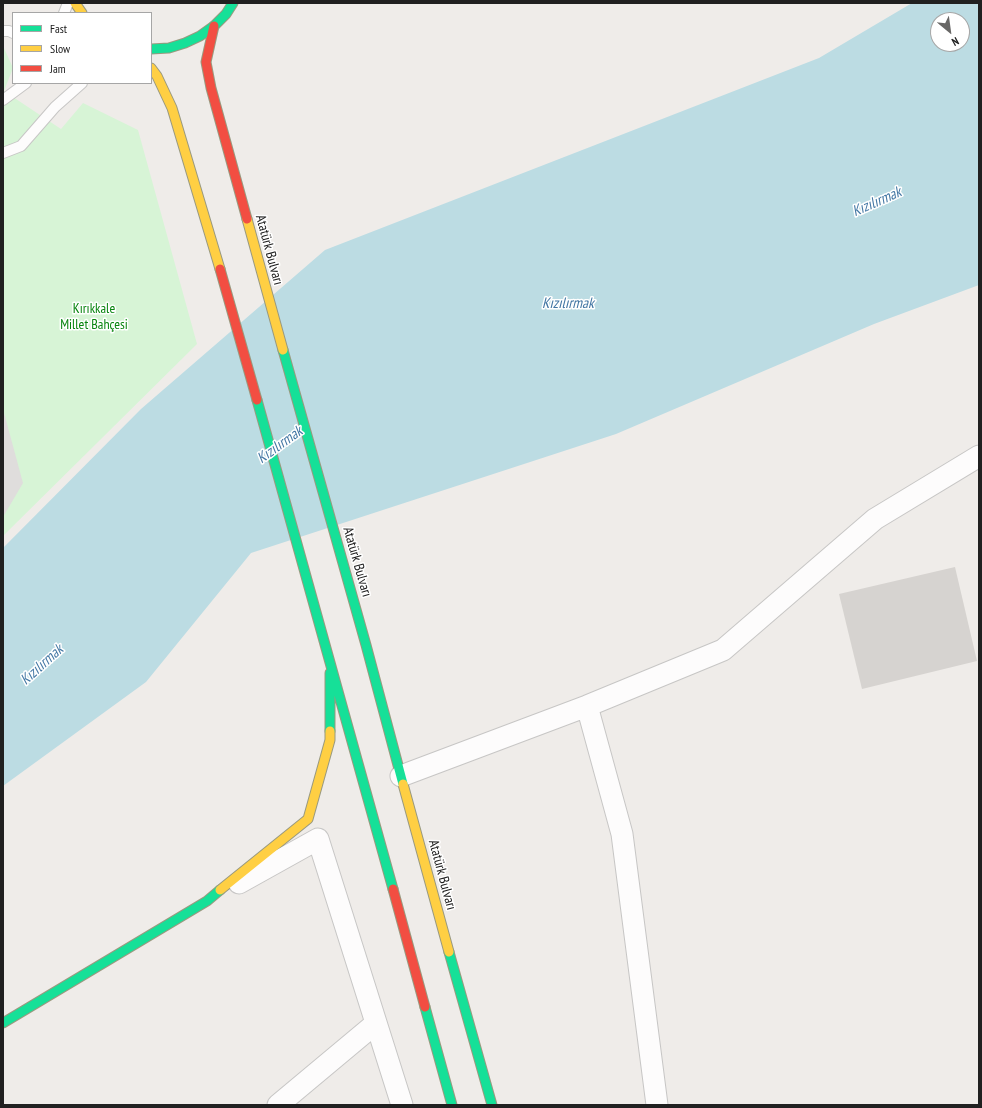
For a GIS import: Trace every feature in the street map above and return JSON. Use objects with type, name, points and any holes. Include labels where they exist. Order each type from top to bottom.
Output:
[{"type":"main road","points":[[75,3],[81,12]]},
{"type":"main road","points":[[152,49],[169,48],[185,44],[200,36],[214,26],[226,14],[233,3]]},
{"type":"main road","name":"Atatürk Bulvarı","points":[[214,26],[206,62],[211,88],[492,1105]]},
{"type":"main road","points":[[152,69],[157,76],[172,108],[233,312],[452,1105]]},
{"type":"main road","points":[[3,1024],[207,901],[308,819],[330,740],[330,660]]},
{"type":"street","points":[[401,776],[587,706],[723,650],[875,519],[979,456]]},
{"type":"street","points":[[587,706],[622,834],[657,1105]]},
{"type":"street","points":[[207,901],[318,839],[375,1024],[402,1105]]},
{"type":"street","points":[[278,1105],[375,1024]]},
{"type":"lane","points":[[3,100],[25,84]]},
{"type":"lane","points":[[3,153],[21,146],[55,107],[81,84]]},
{"type":"green space","name":"Kırıkkale Millet Bahçesi","points":[[4,48],[12,66],[12,71],[4,91],[61,129],[83,103],[138,130],[197,344],[3,536]]},
{"type":"shaded area","points":[[3,409],[23,483],[3,517]]},
{"type":"water","name":"Kızılırmak","points":[[912,3],[979,3],[979,285],[874,324],[616,434],[251,553],[146,682],[3,786],[3,548],[141,409],[325,250],[819,58]]},
{"type":"building","points":[[955,567],[977,661],[862,689],[839,594]]},
{"type":"traffic: fast","points":[[152,49],[169,48],[200,36],[214,26],[226,14],[233,3]]},
{"type":"traffic: fast","points":[[283,350],[366,645],[403,784]]},
{"type":"traffic: fast","points":[[257,400],[393,889]]},
{"type":"traffic: fast","points":[[330,673],[330,731]]},
{"type":"traffic: fast","points":[[3,1023],[207,901],[220,890]]},
{"type":"traffic: fast","points":[[449,952],[492,1105]]},
{"type":"traffic: fast","points":[[425,1007],[452,1105]]},
{"type":"traffic: slow","points":[[75,3],[81,12]]},
{"type":"traffic: slow","points":[[152,69],[157,76],[172,108],[220,269]]},
{"type":"traffic: slow","points":[[247,219],[283,350]]},
{"type":"traffic: slow","points":[[220,890],[308,819],[330,740],[330,731]]},
{"type":"traffic: slow","points":[[403,784],[449,952]]},
{"type":"traffic: jam","points":[[214,26],[206,62],[211,88],[247,219]]},
{"type":"traffic: jam","points":[[220,269],[257,400]]},
{"type":"traffic: jam","points":[[393,889],[425,1007]]}]
